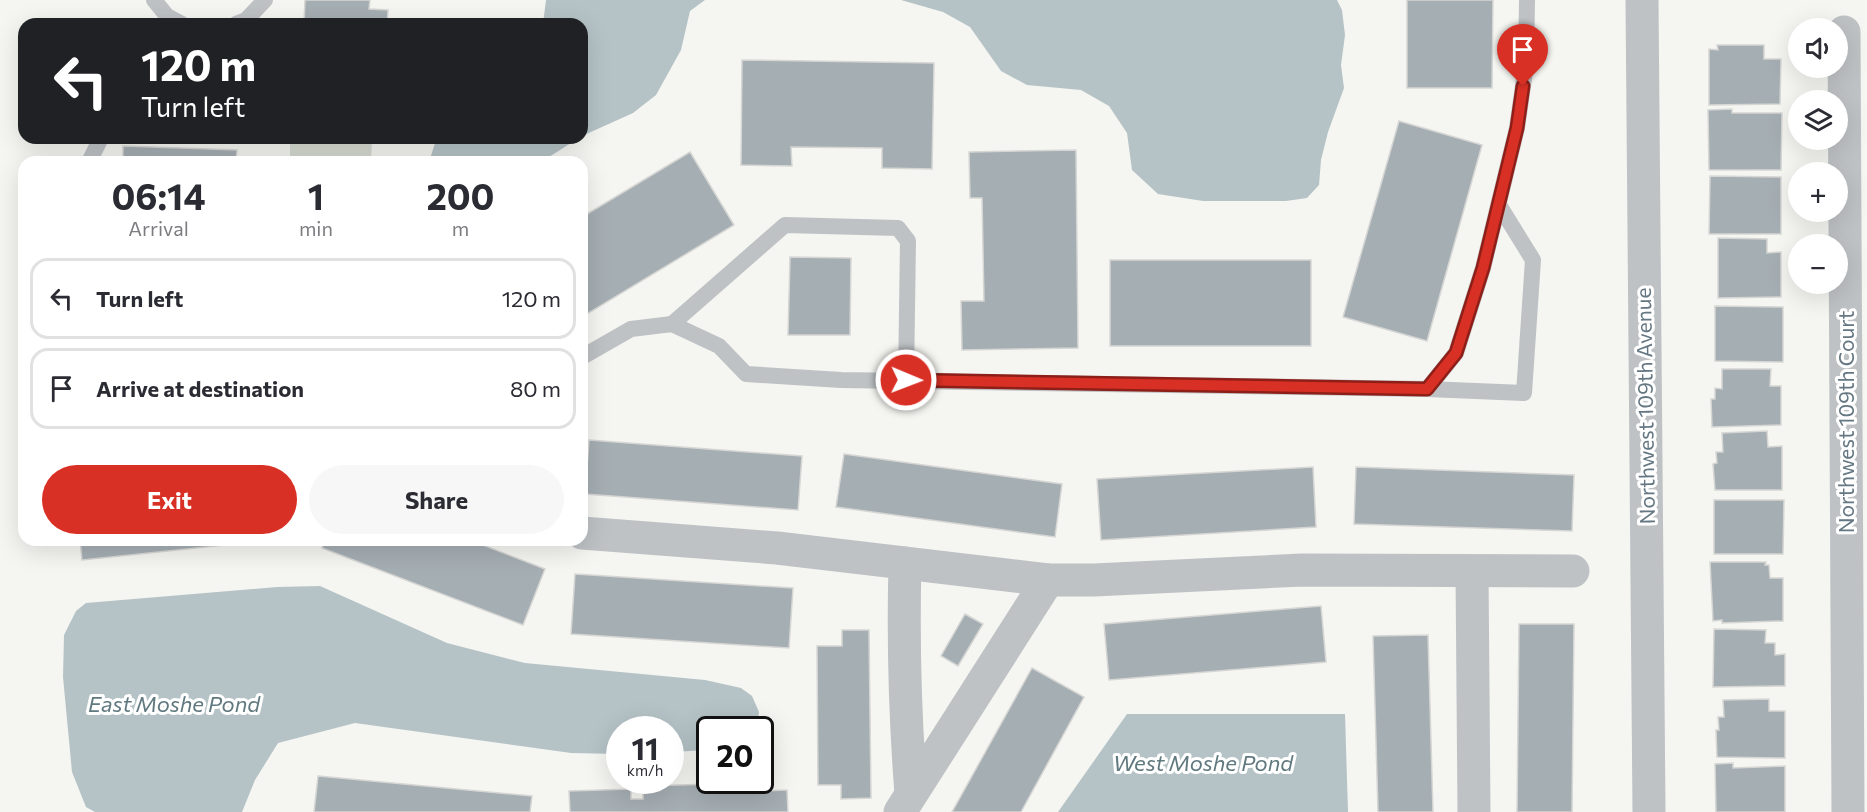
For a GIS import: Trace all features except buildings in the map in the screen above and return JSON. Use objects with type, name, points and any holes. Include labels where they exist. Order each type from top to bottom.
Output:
[{"type":"street","name":"Northwest 109th Avenue","points":[[1642,0],[1649,812]]},
{"type":"street","name":"Northwest 109th Court","points":[[1848,78],[1856,183],[1848,812]]},
{"type":"street","points":[[588,533],[777,548],[1048,580],[1094,580],[1302,570],[1573,571]]},
{"type":"street","points":[[905,563],[905,803]]},
{"type":"street","points":[[1472,571],[1474,812]]},
{"type":"street","points":[[905,803],[1048,580]]},
{"type":"lane","points":[[154,0],[172,18]]},
{"type":"lane","points":[[248,18],[265,0]]},
{"type":"lane","points":[[1427,389],[1456,353],[1483,268],[1517,128],[1526,65],[1527,0]]},
{"type":"lane","points":[[588,354],[631,329],[672,324],[718,346],[746,374],[841,380],[1427,389],[1524,393],[1533,260],[1499,205]]},
{"type":"lane","points":[[672,324],[785,225],[898,228],[908,241],[906,380]]},
{"type":"shaded area","points":[[290,144],[372,144],[371,156],[290,156]]},
{"type":"water","points":[[546,0],[705,0],[690,11],[681,50],[656,95],[633,113],[588,133],[588,18],[544,18]]},
{"type":"water","points":[[901,0],[1337,0],[1342,10],[1345,35],[1341,65],[1344,88],[1328,132],[1321,160],[1319,185],[1307,198],[1286,201],[1203,201],[1158,194],[1132,170],[1127,133],[1109,106],[1081,90],[1027,85],[1001,71],[970,27],[943,12]]},
{"type":"water","points":[[435,144],[570,144],[550,156],[431,156]]},
{"type":"water","name":"East Moshe Pond","points":[[320,586],[447,643],[525,663],[705,680],[741,688],[752,696],[759,716],[696,716],[696,751],[684,751],[684,716],[606,716],[606,754],[571,753],[355,723],[278,743],[255,780],[242,812],[95,812],[86,807],[72,772],[63,677],[64,635],[76,611],[86,603],[277,587]]},
{"type":"water","name":"West Moshe Pond","points":[[1127,714],[1345,714],[1348,812],[1058,812]]},
{"type":"route","points":[[906,380],[1427,389],[1456,353],[1483,268],[1517,128],[1523,86]]}]
